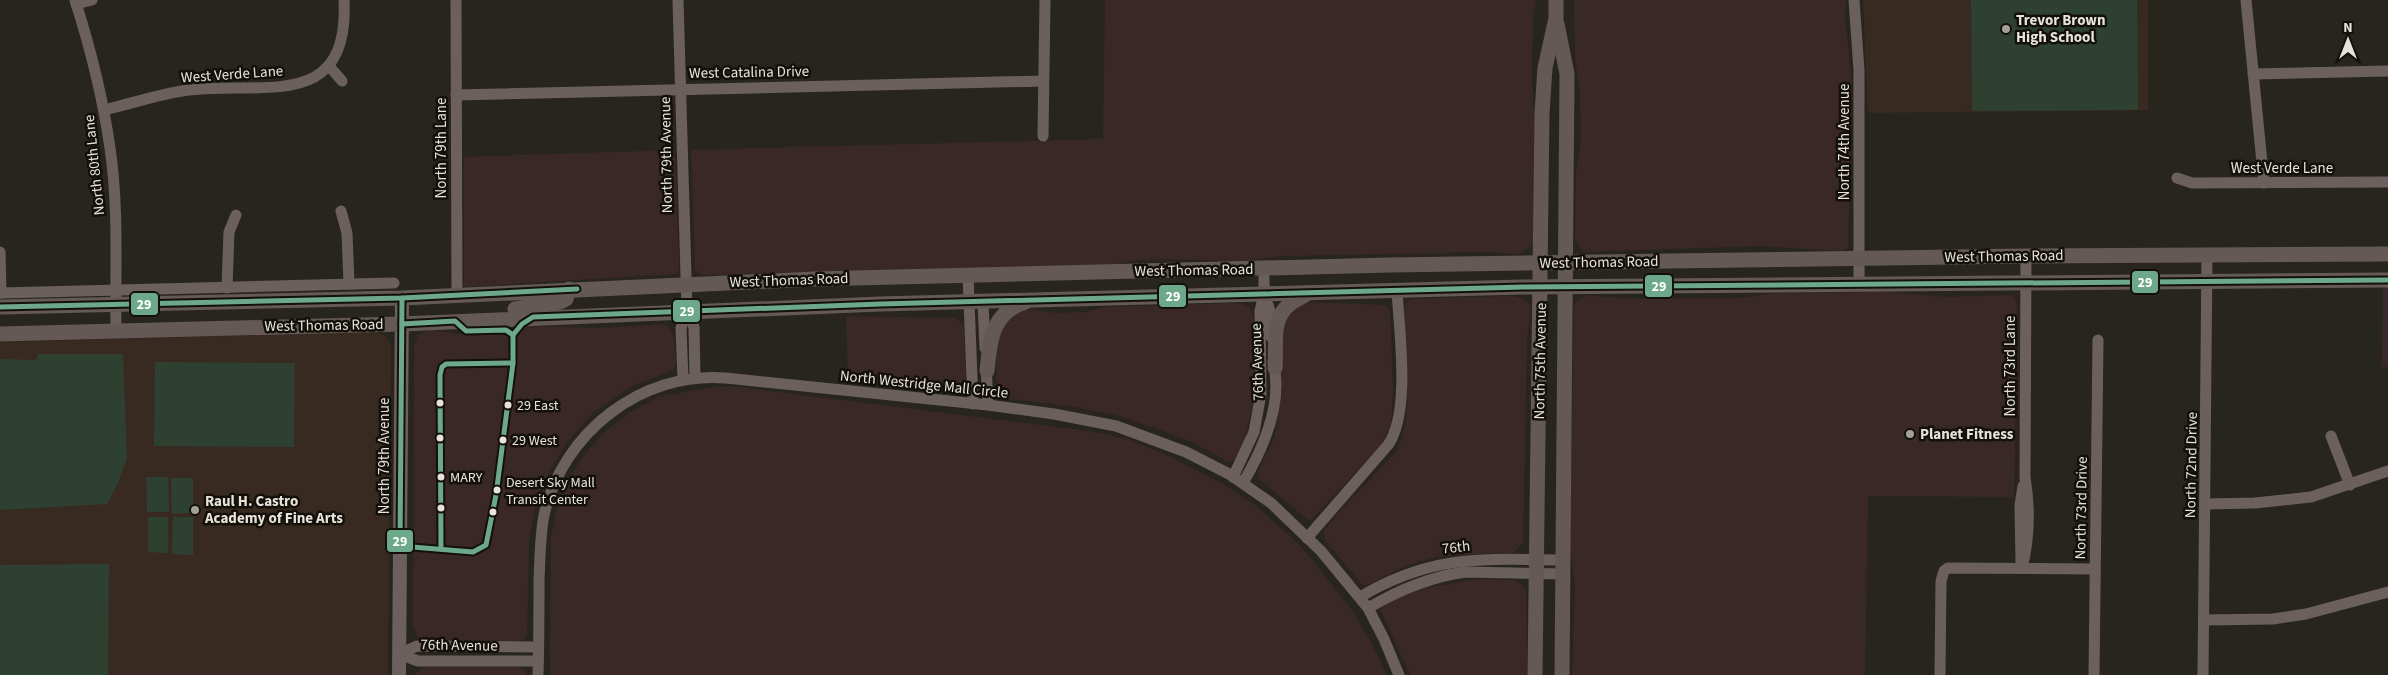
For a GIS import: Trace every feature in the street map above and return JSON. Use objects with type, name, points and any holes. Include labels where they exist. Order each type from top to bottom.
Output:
[{"type":"main road","name":"North 75th Avenue","points":[[1556,0],[1556,18],[1567,74],[1567,262],[1562,675]]},
{"type":"main road","name":"North 75th Avenue","points":[[1536,675],[1544,68],[1556,18]]},
{"type":"main road","name":"West Thomas Road","points":[[0,306],[116,297],[402,298],[686,284],[1264,268],[1859,258],[2388,254]]},
{"type":"main road","points":[[975,275],[976,302]]},
{"type":"main road","name":"West Thomas Road","points":[[0,334],[401,324],[687,310],[1541,286],[2388,280]]},
{"type":"main road","points":[[475,320],[509,310],[560,302],[566,299],[568,289]]},
{"type":"main road","points":[[1275,368],[1276,327],[1279,316],[1290,303],[1308,293]]},
{"type":"main road","points":[[987,372],[995,325],[1000,317],[1013,307],[1031,300]]},
{"type":"street","points":[[76,2],[92,0]]},
{"type":"street","points":[[342,81],[329,66],[342,39],[346,23],[344,0]]},
{"type":"street","name":"North 79th Lane","points":[[456,0],[457,295]]},
{"type":"street","name":"North 79th Avenue","points":[[678,0],[687,310]]},
{"type":"street","points":[[1043,136],[1045,0]]},
{"type":"street","name":"North 74th Avenue","points":[[1854,0],[1859,70],[1859,284]]},
{"type":"street","points":[[2246,0],[2264,184]]},
{"type":"street","name":"North 80th Lane","points":[[76,2],[104,110],[111,149],[114,190],[116,331]]},
{"type":"street","name":"West Verde Lane","points":[[104,110],[183,90],[282,87],[309,81],[329,66]]},
{"type":"street","points":[[2253,74],[2388,71]]},
{"type":"street","name":"West Catalina Drive","points":[[456,95],[1043,81]]},
{"type":"street","name":"West Verde Lane","points":[[2176,178],[2192,184],[2388,182]]},
{"type":"street","points":[[341,211],[347,233],[349,284]]},
{"type":"street","points":[[227,288],[229,232],[236,215]]},
{"type":"street","points":[[0,252],[0,293]]},
{"type":"street","name":"North 72nd Drive","points":[[2203,675],[2207,255]]},
{"type":"street","name":"North 73rd Lane","points":[[2022,568],[2028,547],[2020,505],[2025,477],[2026,256]]},
{"type":"street","name":"76th Avenue","points":[[1238,480],[1254,432],[1259,407],[1262,377],[1260,311],[1264,294],[1264,268]]},
{"type":"street","name":"West Thomas Road","points":[[0,293],[116,297],[227,288],[394,283]]},
{"type":"street","points":[[1307,538],[1388,445],[1397,429],[1401,390],[1397,290]]},
{"type":"street","name":"76th Avenue","points":[[1238,480],[1263,446],[1269,430],[1274,401],[1275,368],[1271,354],[1270,311],[1264,294]]},
{"type":"street","name":"North 79th Avenue","points":[[399,675],[402,298]]},
{"type":"street","points":[[976,302],[987,372],[988,405]]},
{"type":"street","points":[[973,404],[976,302]]},
{"type":"street","points":[[687,310],[694,327],[695,378]]},
{"type":"street","points":[[682,379],[681,328],[687,310]]},
{"type":"street","name":"North 73rd Drive","points":[[2094,675],[2098,340]]},
{"type":"street","name":"North Westridge Mall Circle","points":[[538,675],[540,546],[544,516],[552,487],[579,444],[614,409],[648,391],[682,379],[695,378],[726,378],[988,405],[1054,414],[1116,426],[1186,452],[1238,480],[1271,503],[1307,538],[1360,596],[1384,639],[1399,675]]},
{"type":"street","points":[[2331,436],[2350,485]]},
{"type":"street","points":[[2205,504],[2255,503],[2311,496],[2350,485],[2388,471]]},
{"type":"street","name":"76th","points":[[1360,596],[1392,579],[1437,564],[1469,560],[1563,567]]},
{"type":"street","name":"76th","points":[[1368,608],[1418,583],[1450,574],[1537,566]]},
{"type":"street","points":[[1940,675],[1941,581],[1944,571],[1953,566],[2095,569]]},
{"type":"street","points":[[2204,620],[2273,619],[2306,614],[2388,592]]},
{"type":"street","name":"76th Avenue","points":[[399,654],[418,661],[538,654]]},
{"type":"shaded area","points":[[1105,0],[1536,0],[1533,17],[1533,240],[1531,246],[1520,254],[1486,252],[1280,256],[1245,261],[1167,259],[1138,260],[1109,265],[702,275],[695,271],[691,150],[1103,139]]},
{"type":"shaded area","points":[[1574,0],[1846,0],[1845,18],[1852,81],[1848,248],[1841,251],[1760,246],[1583,252],[1575,240],[1576,173],[1581,143],[1580,92],[1575,58]]},
{"type":"shaded area","name":"Trevor Brown High School","points":[[1863,0],[2148,0],[2148,110],[1868,113]]},
{"type":"shaded area","points":[[675,150],[679,268],[677,274],[464,287],[464,157]]},
{"type":"shaded area","points":[[2383,287],[2388,287],[2388,367],[2382,367]]},
{"type":"shaded area","points":[[1886,292],[1946,297],[2008,295],[2013,296],[2017,301],[2014,497],[1868,496],[1865,675],[1572,675],[1575,585],[1570,546],[1574,308],[1576,301],[1588,295],[1627,299],[1743,298],[1776,293]]},
{"type":"shaded area","points":[[1512,296],[1525,299],[1531,307],[1527,340],[1523,543],[1513,553],[1454,555],[1433,558],[1407,565],[1371,584],[1363,585],[1325,540],[1324,531],[1342,509],[1397,451],[1404,430],[1407,405],[1404,308],[1406,303],[1411,299]]},
{"type":"shaded area","points":[[1314,302],[1383,305],[1388,307],[1390,312],[1393,391],[1391,424],[1382,444],[1312,519],[1308,520],[1257,477],[1275,436],[1282,386],[1281,359],[1285,317],[1301,304]]},
{"type":"shaded area","points":[[1238,303],[1249,307],[1254,317],[1255,397],[1244,442],[1235,459],[1231,461],[1227,461],[1194,443],[1116,415],[1070,406],[1001,398],[997,394],[995,338],[999,327],[1018,310],[1029,309],[1055,313],[1087,312],[1105,307]]},
{"type":"shaded area","points":[[846,316],[956,318],[964,327],[966,387],[959,393],[848,380]]},
{"type":"shaded area","name":"Desert Sky Mall Transit Center","points":[[662,324],[667,326],[674,336],[676,365],[674,370],[632,386],[593,413],[565,445],[542,485],[536,502],[529,541],[527,637],[519,642],[422,641],[418,638],[413,625],[414,346],[418,335],[429,330],[462,334],[499,332],[527,326],[604,328]]},
{"type":"shaded area","name":"Raul H. Castro Academy of Fine Arts","points":[[374,332],[384,335],[391,344],[388,675],[0,675],[0,342]]},
{"type":"shaded area","points":[[714,387],[738,387],[1088,431],[1128,439],[1171,457],[1223,484],[1255,505],[1293,539],[1310,557],[1351,609],[1371,642],[1387,675],[550,675],[551,537],[556,513],[572,473],[589,449],[605,432],[629,413],[658,397]]},
{"type":"shaded area","points":[[1477,579],[1516,580],[1526,589],[1527,675],[1410,675],[1380,609],[1395,599],[1426,588]]},
{"type":"shaded area","points":[[423,667],[521,667],[526,671],[527,675],[414,675]]},
{"type":"green space","points":[[1971,0],[2137,0],[2138,110],[1972,111]]},
{"type":"green space","points":[[38,354],[123,354],[127,458],[118,483],[107,504],[0,510],[0,359],[36,360]]},
{"type":"green space","points":[[155,362],[295,363],[294,447],[154,446]]},
{"type":"green space","points":[[146,477],[168,477],[169,512],[147,512]]},
{"type":"green space","points":[[171,478],[193,478],[193,513],[172,514]]},
{"type":"green space","points":[[148,517],[168,517],[168,553],[148,552]]},
{"type":"green space","points":[[173,517],[193,517],[193,555],[172,554]]},
{"type":"green space","points":[[109,564],[108,675],[0,675],[0,565]]},
{"type":"transit line","name":"29","points":[[402,298],[400,546],[473,552],[486,545],[496,495],[513,363],[513,335],[522,324],[533,317],[880,304],[1523,287],[2388,280]]},
{"type":"transit line","name":"29","points":[[0,307],[402,298],[577,289]]},
{"type":"transit line","name":"29","points":[[402,324],[455,321],[466,331],[506,330],[513,335]]},
{"type":"transit line","name":"29","points":[[441,549],[440,375],[442,367],[446,364],[513,363]]},
{"type":"place","name":"Trevor Brown High School","points":[[2006,29]]},
{"type":"place","name":"29 East","points":[[508,405]]},
{"type":"place","name":"Planet Fitness","points":[[1910,434]]},
{"type":"place","name":"29 West","points":[[503,440]]},
{"type":"place","name":"MARY","points":[[441,477]]},
{"type":"place","name":"Desert Sky Mall Transit Center","points":[[497,490]]},
{"type":"place","name":"Raul H. Castro Academy of Fine Arts","points":[[195,510]]}]
